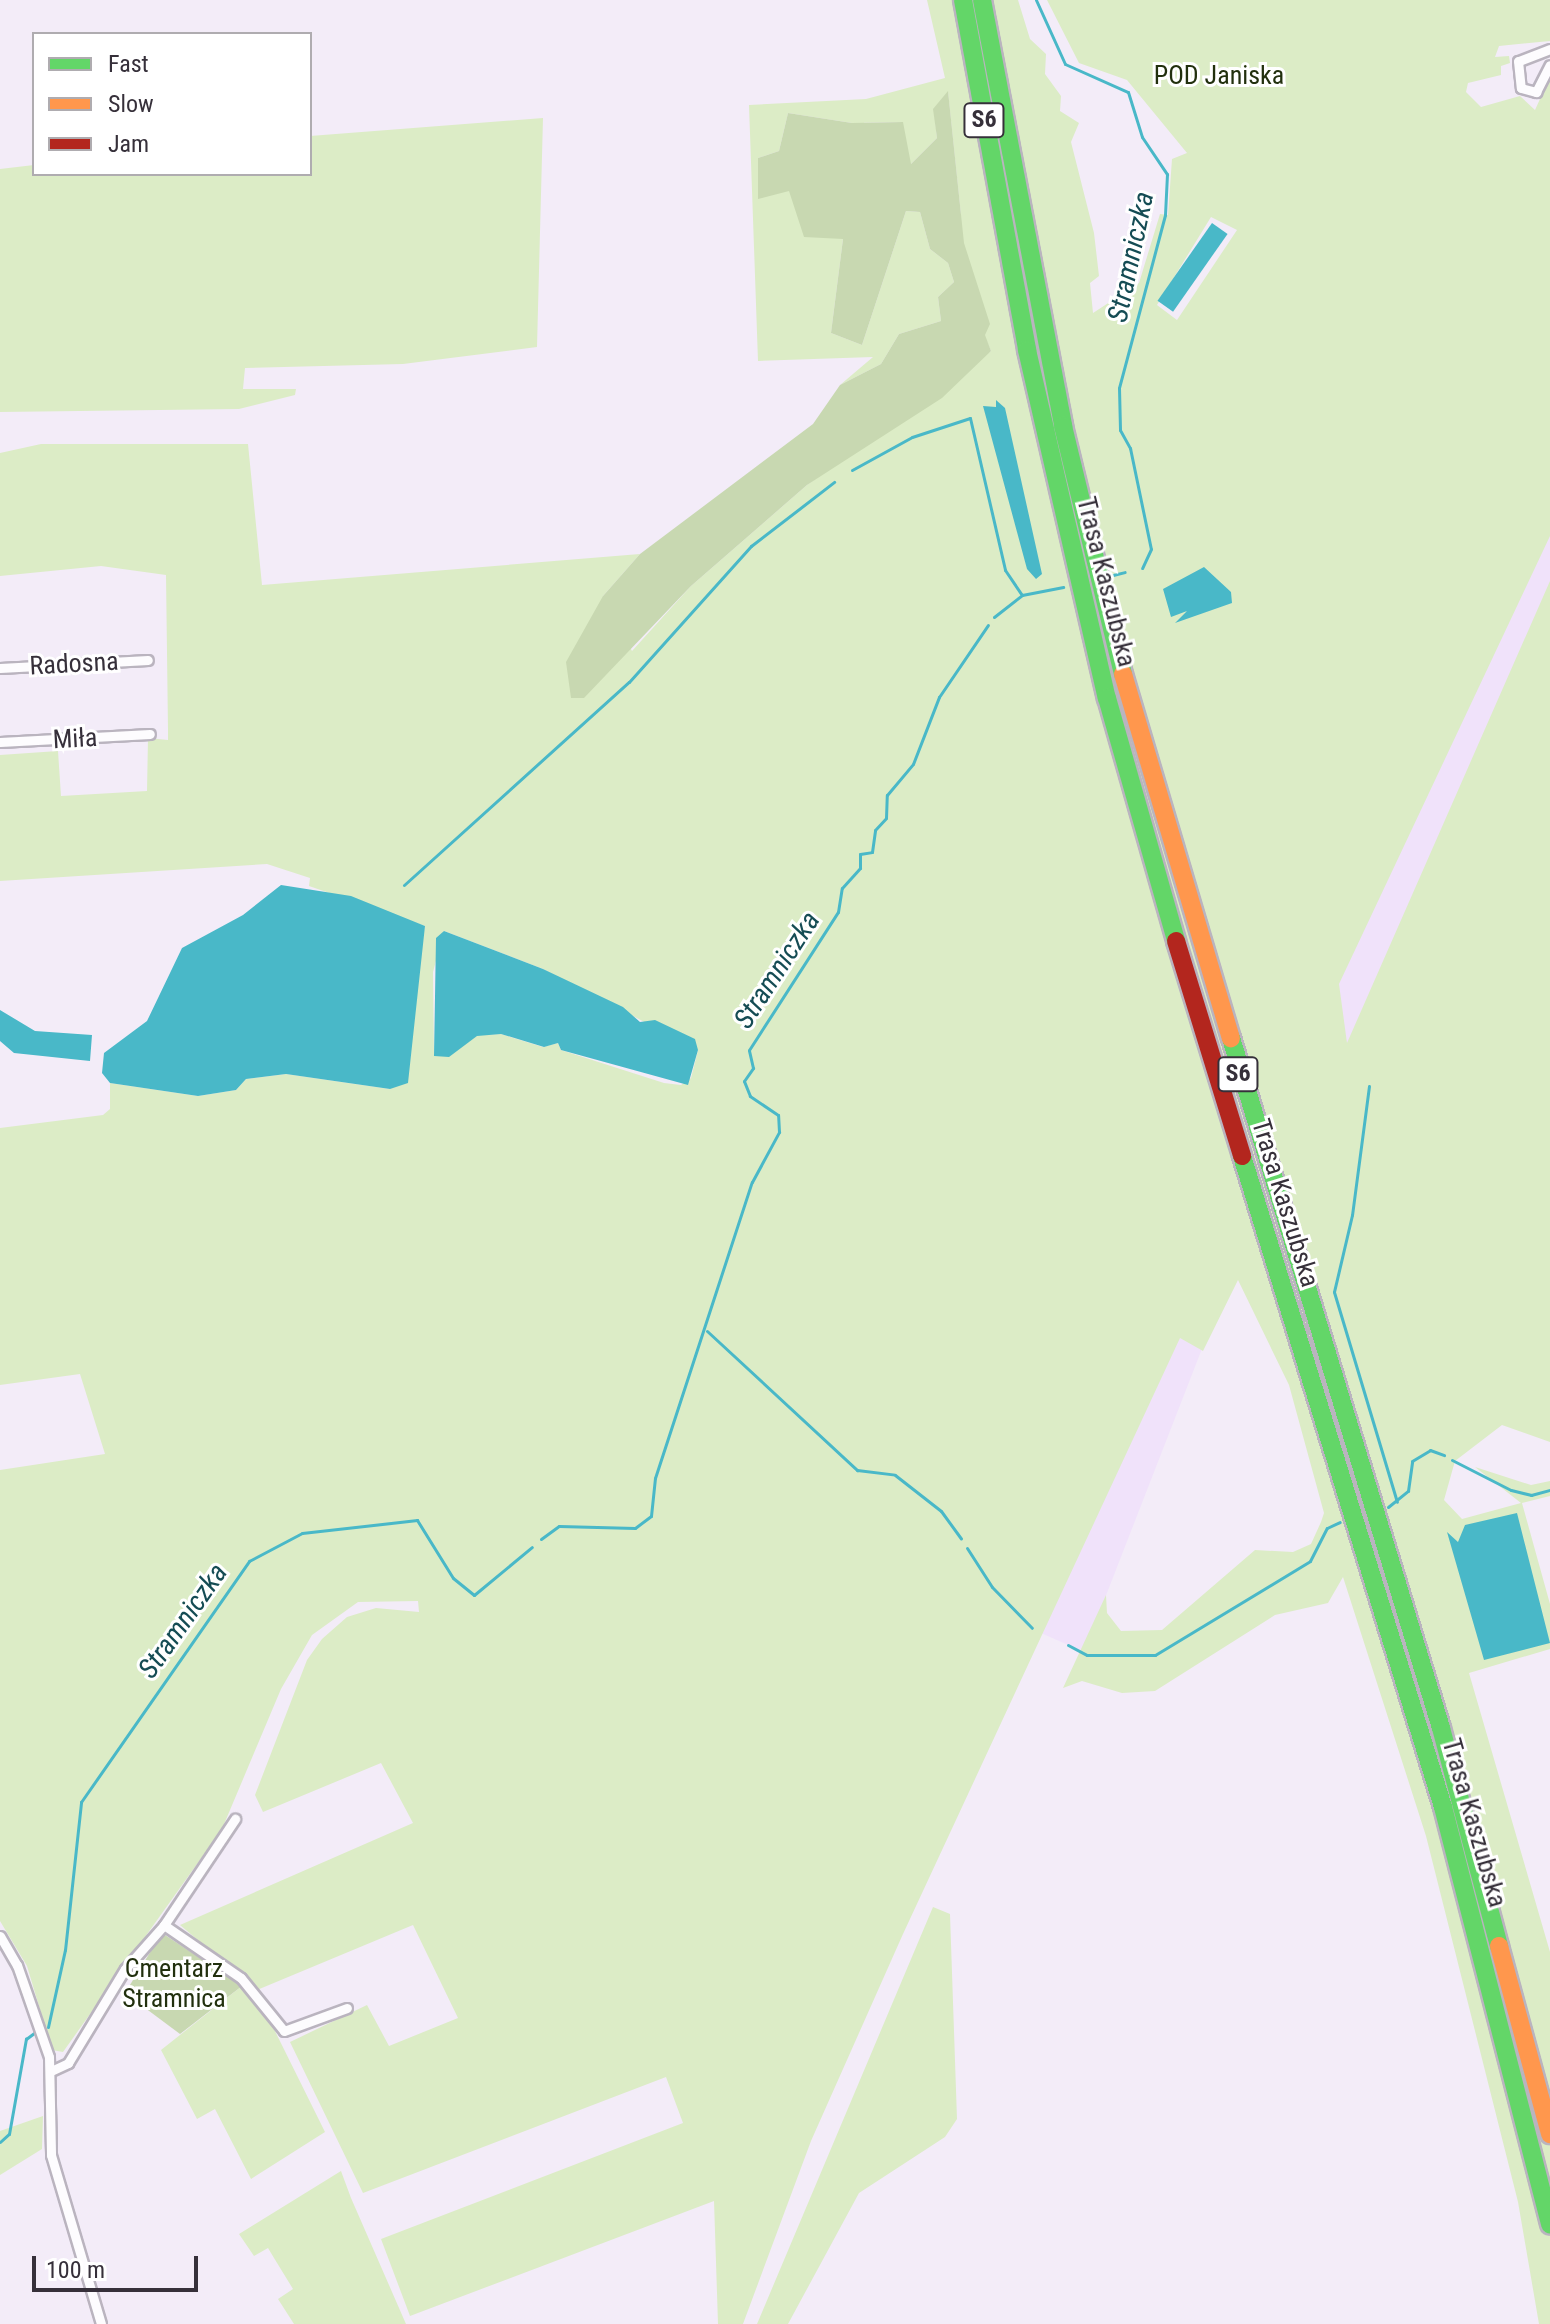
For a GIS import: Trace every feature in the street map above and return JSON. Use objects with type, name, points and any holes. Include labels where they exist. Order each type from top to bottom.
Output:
[{"type":"highway","name":"Trasa Kaszubska","points":[[963,0],[1040,412],[1115,726],[1443,1807],[1550,2225]]},
{"type":"highway","name":"Trasa Kaszubska","points":[[982,0],[1052,372],[1133,717],[1445,1743],[1550,2134]]},
{"type":"street","points":[[1550,49],[1518,61],[1521,88],[1536,92],[1550,65]]},
{"type":"street","name":"Radosna","points":[[0,668],[148,660]]},
{"type":"street","name":"Miła","points":[[0,742],[150,734]]},
{"type":"street","points":[[51,2071],[68,2063],[125,1969],[164,1925],[235,1819]]},
{"type":"street","points":[[164,1925],[241,1978],[284,2031],[347,2008]]},
{"type":"street","points":[[0,1936],[26,1985],[51,2071],[56,2179],[101,2324]]},
{"type":"shaded area","points":[[1550,494],[1550,648],[1205,1341],[1084,1652],[1025,1626],[1339,984],[1338,973]]},
{"type":"green space","name":"POD Janiska","points":[[927,0],[1018,0],[1030,39],[1046,54],[1045,74],[1061,96],[1060,111],[1079,123],[1071,142],[1094,233],[1099,276],[1090,283],[1093,313],[1139,283],[1160,214],[1168,215],[1172,159],[1187,153],[1127,80],[1079,63],[1047,0],[1550,0],[1550,41],[1499,46],[1495,57],[1509,56],[1510,63],[1501,66],[1501,75],[1468,83],[1466,92],[1481,107],[1520,96],[1535,110],[1550,77],[1550,536],[1339,984],[1347,1043],[1550,581],[1550,1442],[1502,1425],[1455,1461],[1444,1500],[1462,1519],[1521,1503],[1475,1467],[1531,1485],[1550,1481],[1550,1496],[1522,1503],[1550,1604],[1550,1649],[1469,1673],[1550,1952],[1550,2324],[1539,2324],[1518,2202],[1426,1836],[1343,1577],[1328,1603],[1275,1615],[1155,1691],[1122,1693],[1082,1681],[1063,1688],[1106,1595],[1107,1613],[1121,1631],[1162,1630],[1255,1550],[1293,1552],[1311,1544],[1321,1522],[1324,1513],[1289,1385],[1238,1280],[1203,1351],[1180,1338],[903,1934],[811,2141],[743,2324],[718,2324],[714,2201],[410,2316],[381,2239],[683,2123],[666,2077],[363,2193],[290,2042],[367,2005],[389,2046],[458,2018],[413,1925],[257,1990],[180,1925],[413,1823],[381,1763],[263,1812],[255,1795],[307,1660],[322,1639],[347,1617],[376,1608],[419,1612],[418,1601],[358,1602],[312,1635],[281,1689],[222,1829],[63,2052],[52,2050],[27,1966],[0,1921],[0,1470],[105,1454],[80,1374],[0,1385],[0,1128],[103,1115],[110,1109],[110,1083],[198,1096],[236,1090],[246,1079],[286,1074],[390,1089],[425,926],[309,886],[310,878],[267,864],[0,881],[0,755],[58,751],[61,796],[147,791],[148,738],[168,740],[168,731],[166,575],[101,566],[0,576],[0,453],[41,444],[248,444],[262,585],[640,554],[603,596],[632,651],[691,586],[807,485],[991,351],[952,262],[961,215],[948,92],[934,109],[937,138],[910,165],[902,122],[852,123],[788,113],[779,151],[758,158],[843,239],[831,333],[862,345],[906,211],[920,212],[930,249],[948,263],[954,282],[938,297],[941,321],[899,334],[881,364],[840,385],[873,357],[758,361],[749,105],[866,99],[945,78]],"holes":[[[1211,217],[1237,230],[1177,320],[1157,305]],[[444,931],[543,969],[698,1050],[691,1078],[681,1085],[664,1083],[561,1050],[558,1043],[543,1047],[501,1034],[477,1035],[434,1056],[433,972]]]},
{"type":"green space","points":[[948,91],[964,243],[990,324],[985,335],[991,351],[942,398],[807,485],[691,586],[584,698],[571,698],[566,662],[603,596],[640,554],[813,424],[840,385],[881,364],[899,334],[941,321],[938,297],[954,282],[948,263],[930,249],[920,212],[906,211],[862,345],[831,333],[843,239],[804,237],[789,191],[758,199],[758,158],[779,151],[788,113],[852,123],[903,122],[911,164],[937,138],[933,109]]},
{"type":"green space","points":[[543,118],[537,347],[403,364],[245,368],[243,389],[296,389],[295,395],[239,409],[0,412],[0,169],[32,165],[32,176],[312,176],[312,136]]},
{"type":"green space","points":[[933,1907],[950,1914],[957,2119],[945,2137],[859,2193],[788,2324],[757,2324]]},
{"type":"green space","name":"Cmentarz Stramnica","points":[[162,1933],[242,1986],[180,2034],[125,1993]]},
{"type":"green space","points":[[242,1986],[268,2017],[325,2132],[251,2179],[215,2109],[197,2119],[161,2050]]},
{"type":"green space","points":[[43,2116],[42,2149],[0,2175],[0,2131]]},
{"type":"green space","points":[[341,2171],[406,2324],[294,2324],[278,2299],[293,2289],[268,2248],[254,2256],[239,2234]]},
{"type":"water","points":[[1212,223],[1228,234],[1173,312],[1158,301]]},
{"type":"water","points":[[996,400],[1005,408],[1042,574],[1036,579],[1027,569],[983,406],[996,407]]},
{"type":"water","points":[[1204,567],[1231,592],[1232,603],[1175,623],[1187,611],[1171,617],[1163,589]]},
{"type":"water","points":[[281,885],[351,896],[425,926],[408,1083],[390,1089],[286,1074],[246,1079],[236,1090],[198,1096],[110,1083],[102,1073],[104,1053],[147,1021],[182,948],[243,915]]},
{"type":"water","points":[[444,931],[543,969],[623,1007],[640,1022],[655,1020],[695,1039],[698,1050],[688,1085],[561,1050],[558,1043],[544,1047],[501,1034],[477,1036],[449,1057],[434,1056],[436,938]]},
{"type":"water","points":[[0,1010],[35,1031],[92,1035],[90,1061],[14,1053],[0,1041]]},
{"type":"water","points":[[1517,1513],[1550,1643],[1484,1660],[1447,1532],[1458,1542],[1465,1525]]},
{"type":"waterway","name":"Stramniczka","points":[[1036,0],[1065,64],[1128,92],[1142,137],[1167,174],[1165,215],[1119,388],[1120,430],[1130,448],[1151,549],[1142,568]]},
{"type":"waterway","points":[[852,470],[912,437],[970,418],[1005,570],[1022,595]]},
{"type":"waterway","points":[[404,885],[629,682],[751,546],[834,482]]},
{"type":"waterway","name":"Stramniczka","points":[[1113,575],[1125,572]]},
{"type":"waterway","name":"Stramniczka","points":[[994,617],[1022,595],[1063,587]]},
{"type":"waterway","name":"Stramniczka","points":[[541,1539],[559,1526],[635,1528],[651,1516],[655,1478],[752,1182],[779,1132],[778,1115],[750,1096],[744,1081],[753,1068],[749,1050],[838,912],[842,888],[860,868],[860,854],[872,852],[875,830],[886,818],[887,795],[913,764],[939,697],[988,625]]},
{"type":"waterway","points":[[1369,1086],[1352,1215],[1334,1292],[1397,1502]]},
{"type":"waterway","points":[[707,1331],[857,1470],[895,1475],[941,1511],[961,1539]]},
{"type":"waterway","points":[[1388,1507],[1408,1491],[1412,1461],[1430,1450],[1444,1455]]},
{"type":"waterway","points":[[1452,1460],[1511,1490],[1531,1495],[1550,1490]]},
{"type":"waterway","name":"Stramniczka","points":[[48,2027],[65,1950],[81,1802],[249,1561],[302,1533],[417,1520],[453,1578],[474,1595],[532,1547]]},
{"type":"waterway","points":[[1068,1645],[1087,1655],[1155,1655],[1310,1561],[1327,1528],[1340,1522]]},
{"type":"waterway","points":[[967,1548],[992,1587],[1032,1628]]},
{"type":"waterway","name":"Stramniczka","points":[[0,2142],[9,2134],[26,2039],[34,2033]]},
{"type":"traffic: fast","points":[[963,0],[1027,350],[1107,698],[1176,941]]},
{"type":"traffic: fast","points":[[982,0],[1063,426],[1123,674]]},
{"type":"traffic: fast","points":[[1231,1038],[1441,1728],[1499,1946]]},
{"type":"traffic: fast","points":[[1242,1156],[1443,1807],[1550,2225]]},
{"type":"traffic: slow","points":[[1123,674],[1231,1038]]},
{"type":"traffic: slow","points":[[1499,1946],[1550,2134]]},
{"type":"traffic: jam","points":[[1176,941],[1242,1156]]}]
